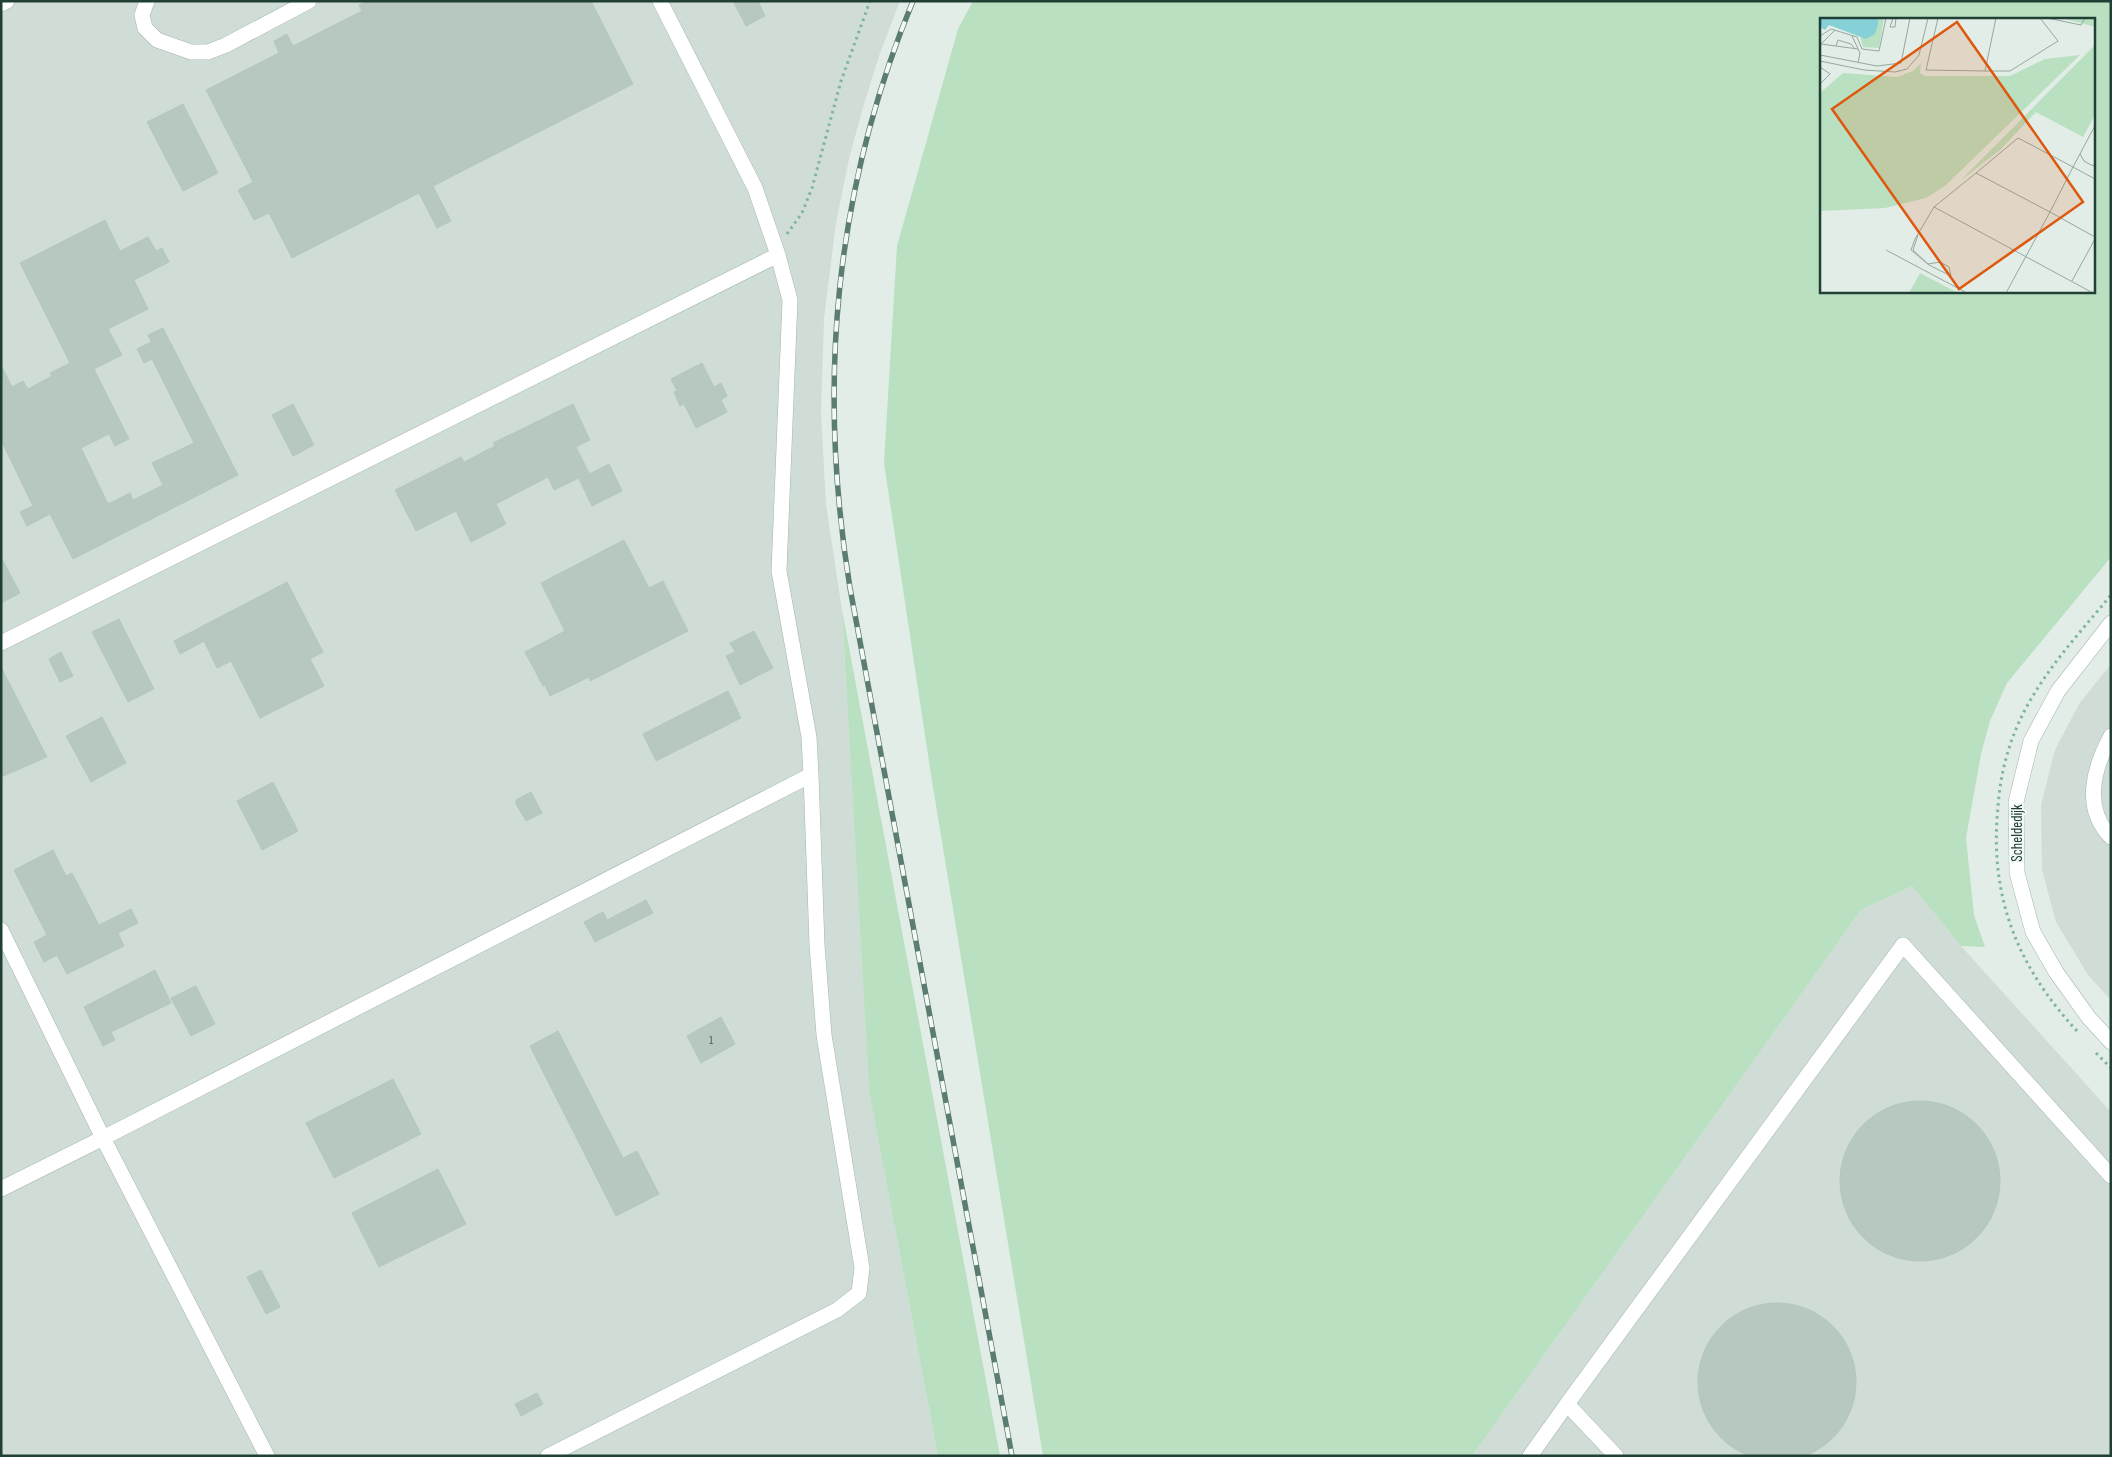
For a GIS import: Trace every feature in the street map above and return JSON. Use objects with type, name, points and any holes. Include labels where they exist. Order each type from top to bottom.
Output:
[{"type":"street","points":[[1,4],[7,1]]},
{"type":"street","points":[[147,1],[142,15],[145,28],[157,40],[191,52],[208,52],[226,45],[309,1]]},
{"type":"street","points":[[548,1456],[837,1310],[859,1294],[862,1268],[824,1035],[817,945],[809,737],[779,571],[790,300],[778,255],[755,188],[660,1]]},
{"type":"street","points":[[1,643],[778,255]]},
{"type":"street","name":"Scheldedijk","points":[[2111,624],[2058,691],[2040,724],[2031,741],[2016,802],[2017,873],[2033,932],[2056,972],[2089,1018],[2111,1042]]},
{"type":"street","points":[[2111,736],[2100,758],[2093,786],[2094,801],[2099,819],[2111,837]]},
{"type":"street","points":[[1,1189],[811,775]]},
{"type":"street","points":[[1,930],[103,1138],[267,1456]]},
{"type":"street","points":[[1530,1456],[1903,945],[2111,1176]]},
{"type":"street","points":[[1567,1404],[1616,1456]]},
{"type":"path","points":[[778,255],[786,235],[802,213],[812,188],[840,81],[870,1]]},
{"type":"path","points":[[2080,1034],[2026,963],[2008,918],[1999,887],[1996,819],[2007,753],[2020,720],[2050,669],[2111,595]]},
{"type":"path","points":[[2092,1048],[2111,1068]]},
{"type":"shaded area","points":[[1,1],[900,1],[879,56],[862,111],[849,159],[836,223],[824,319],[821,413],[826,504],[842,610],[869,1089],[938,1456],[1,1456]]},
{"type":"shaded area","points":[[2111,664],[2111,1000],[2088,975],[2056,922],[2042,870],[2041,805],[2055,750],[2079,704]]},
{"type":"shaded area","points":[[1912,886],[1961,946],[2111,1112],[2111,1456],[1472,1456],[1861,910]]},
{"type":"green space","points":[[973,1],[2111,1],[2111,557],[2007,683],[1990,721],[1981,754],[1966,838],[1974,915],[1985,947],[1961,946],[1912,886],[1861,910],[1472,1456],[1043,1456],[931,775],[884,463],[897,246],[958,29]]},
{"type":"green space","points":[[842,610],[1000,1456],[938,1456],[869,1090]]},
{"type":"building","points":[[367,1],[591,1],[633,84],[433,186],[451,221],[437,228],[419,193],[292,258],[269,213],[254,220],[238,190],[253,182],[206,90],[279,53],[274,41],[287,34],[293,46],[362,11],[359,5]]},
{"type":"building","points":[[733,1],[758,1],[765,16],[746,26]]},
{"type":"building","points":[[183,104],[218,173],[183,191],[147,122]]},
{"type":"building","points":[[105,220],[120,251],[148,237],[156,251],[162,248],[169,262],[134,280],[148,309],[108,329],[122,355],[94,369],[129,439],[115,446],[109,434],[81,448],[108,504],[130,493],[133,500],[163,485],[152,463],[194,443],[152,359],[144,363],[137,349],[151,342],[148,335],[163,328],[238,475],[73,559],[50,514],[27,526],[20,512],[33,506],[1,440],[1,365],[12,387],[23,381],[28,389],[52,376],[50,373],[70,363],[20,263]]},
{"type":"building","points":[[702,363],[714,387],[721,383],[727,396],[721,400],[727,412],[696,428],[684,404],[680,406],[674,392],[677,391],[671,379]]},
{"type":"building","points":[[293,404],[314,445],[293,456],[272,415]]},
{"type":"building","points":[[573,404],[590,440],[576,447],[589,473],[554,490],[548,477],[496,504],[506,524],[471,542],[456,511],[416,531],[395,490],[461,457],[464,462],[495,446],[493,443]]},
{"type":"building","points":[[609,464],[622,491],[592,506],[579,479]]},
{"type":"building","points":[[624,540],[649,588],[663,581],[688,631],[590,681],[589,677],[550,696],[525,652],[565,631],[541,583]]},
{"type":"building","points":[[1,557],[20,593],[1,603]]},
{"type":"building","points":[[287,582],[323,652],[310,659],[324,686],[260,718],[231,661],[217,668],[204,641],[180,654],[174,641]]},
{"type":"building","points":[[119,619],[154,689],[128,702],[92,632]]},
{"type":"building","points":[[754,631],[773,668],[740,685],[726,656],[735,652],[730,643]]},
{"type":"building","points":[[61,652],[73,676],[60,682],[49,659]]},
{"type":"building","points":[[1,667],[47,757],[1,777]]},
{"type":"building","points":[[728,691],[741,718],[656,761],[643,734]]},
{"type":"building","points":[[102,717],[126,763],[91,782],[66,736]]},
{"type":"building","points":[[273,782],[298,831],[262,850],[237,801]]},
{"type":"building","points":[[531,792],[542,813],[526,821],[516,804],[516,800]]},
{"type":"building","points":[[53,850],[66,876],[72,873],[99,925],[131,909],[138,923],[118,933],[124,946],[67,974],[57,955],[44,962],[34,942],[47,935],[14,870]]},
{"type":"building","points":[[646,900],[653,913],[595,942],[584,922],[603,912],[607,920]]},
{"type":"building","points":[[155,970],[171,1003],[111,1032],[115,1040],[103,1046],[84,1007]]},
{"type":"building","points":[[196,986],[215,1024],[191,1036],[171,998]]},
{"type":"building","points":[[721,1017],[735,1044],[701,1063],[687,1036]]},
{"type":"building","points":[[558,1031],[623,1158],[637,1151],[659,1194],[616,1216],[530,1046]]},
{"type":"building","points":[[393,1079],[421,1134],[334,1178],[306,1123]]},
{"type":"building","points":[[1920,1101],[1950,1107],[1970,1119],[1982,1131],[1994,1151],[2000,1181],[1994,1211],[1982,1231],[1970,1243],[1950,1255],[1920,1261],[1890,1255],[1870,1243],[1858,1231],[1846,1211],[1840,1181],[1846,1151],[1858,1131],[1870,1119],[1890,1107]]},
{"type":"building","points":[[438,1169],[466,1224],[379,1267],[352,1213]]},
{"type":"building","points":[[261,1270],[280,1307],[266,1314],[247,1277]]},
{"type":"building","points":[[1769,1303],[1785,1303],[1800,1306],[1821,1316],[1843,1338],[1853,1359],[1856,1374],[1856,1390],[1853,1405],[1843,1426],[1821,1448],[1800,1458],[1754,1458],[1733,1448],[1711,1426],[1701,1405],[1698,1390],[1698,1374],[1701,1359],[1711,1338],[1733,1316],[1754,1306]]},
{"type":"building","points":[[537,1393],[543,1404],[521,1416],[515,1404]]},
{"type":"railway","points":[[913,1],[886,73],[865,145],[850,217],[840,290],[835,363],[835,438],[840,512],[850,588],[1012,1456]]}]
